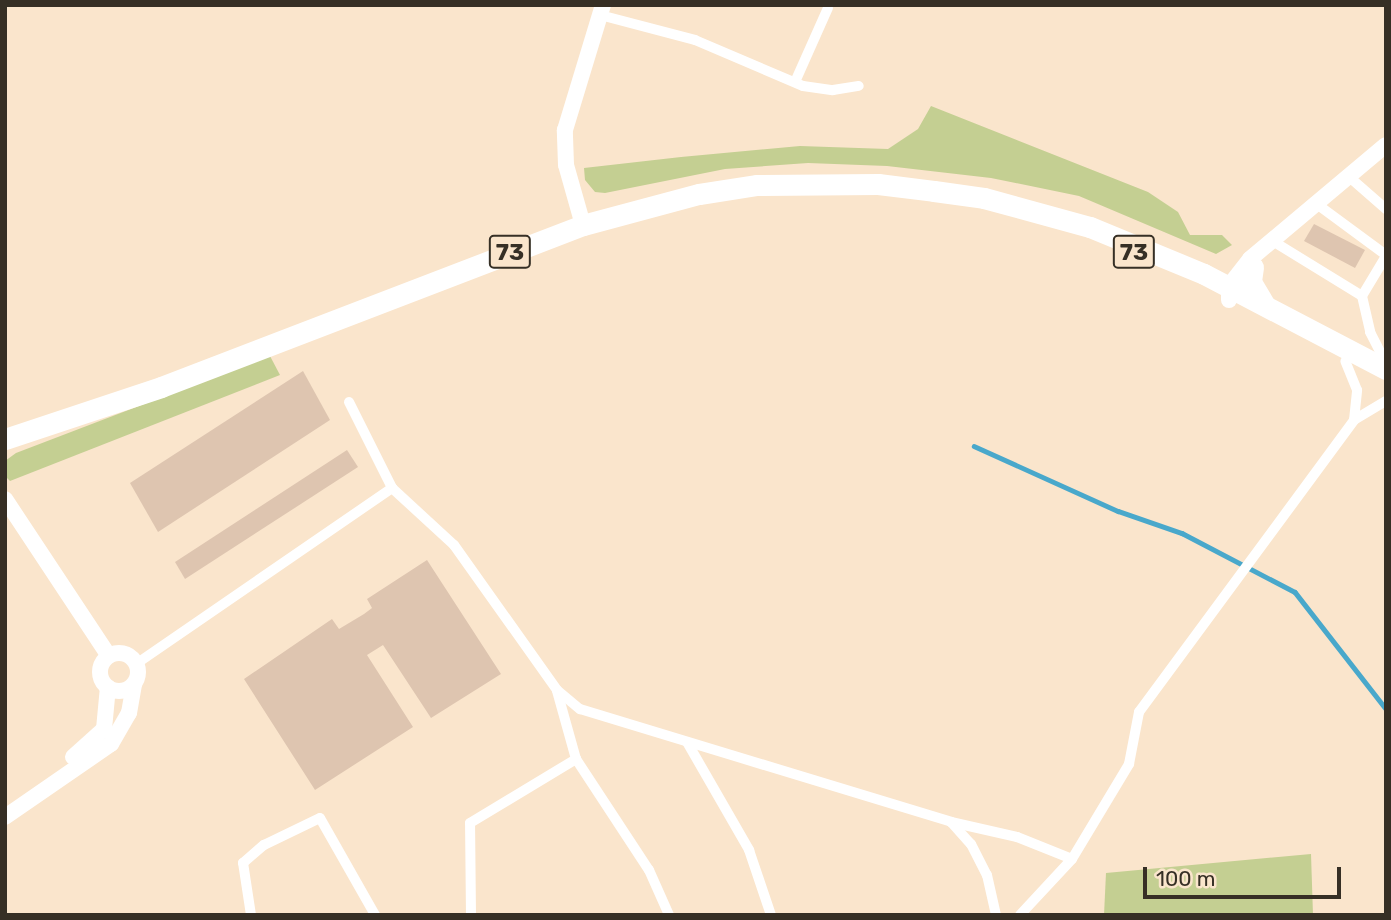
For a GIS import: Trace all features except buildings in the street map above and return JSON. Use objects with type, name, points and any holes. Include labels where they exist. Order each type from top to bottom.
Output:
[{"type":"highway","name":"73","points":[[5,439],[161,387],[583,225],[699,194],[785,184],[878,184],[934,191],[1036,212],[1115,235],[1209,277],[1345,361],[1386,382]]},
{"type":"highway","name":"73","points":[[1036,212],[1264,304],[1386,366]]},
{"type":"highway","points":[[1209,277],[1248,266],[1251,282],[1264,304]]},
{"type":"street","points":[[795,82],[828,8]]},
{"type":"street","points":[[583,225],[566,164],[565,130],[601,10],[695,40],[795,82],[824,90],[859,86]]},
{"type":"street","points":[[1232,292],[1248,266],[1271,240],[1386,145]]},
{"type":"street","points":[[1347,176],[1386,209]]},
{"type":"street","points":[[1314,202],[1386,256],[1362,296],[1370,332],[1386,366]]},
{"type":"street","points":[[1271,240],[1362,296]]},
{"type":"street","points":[[1345,361],[1357,390],[1353,420]]},
{"type":"street","points":[[1020,915],[1072,859],[1129,764],[1139,712],[1353,420],[1386,401]]},
{"type":"street","points":[[349,402],[392,488],[454,545],[556,690],[576,759],[649,870],[669,915]]},
{"type":"street","points":[[136,664],[392,488]]},
{"type":"street","points":[[7,504],[109,656]]},
{"type":"street","points":[[5,817],[111,744],[129,713],[136,664],[128,655],[109,656]]},
{"type":"street","points":[[5,802],[98,738],[108,717],[108,687],[100,671],[109,656]]},
{"type":"street","points":[[108,687],[120,691],[134,684]]},
{"type":"street","points":[[556,690],[590,713],[951,822],[1017,837],[1072,859]]},
{"type":"street","points":[[687,742],[749,850],[771,915]]},
{"type":"street","points":[[471,915],[470,823],[576,759]]},
{"type":"street","points":[[251,915],[243,863],[264,845],[320,818],[375,915]]},
{"type":"street","points":[[951,822],[971,844],[987,875],[996,915]]},
{"type":"green space","points":[[931,106],[1148,192],[1178,212],[1190,235],[1222,235],[1232,245],[1216,254],[1079,196],[991,178],[887,166],[808,163],[725,169],[605,193],[595,192],[585,180],[584,168],[681,157],[800,146],[888,149],[918,129]]},
{"type":"green space","points":[[270,356],[280,375],[10,481],[5,476],[5,461],[16,453]]},
{"type":"green space","points":[[1311,854],[1313,915],[1104,915],[1106,873]]},
{"type":"waterway","points":[[974,446],[1118,511],[1182,533],[1295,592],[1386,709]]}]
